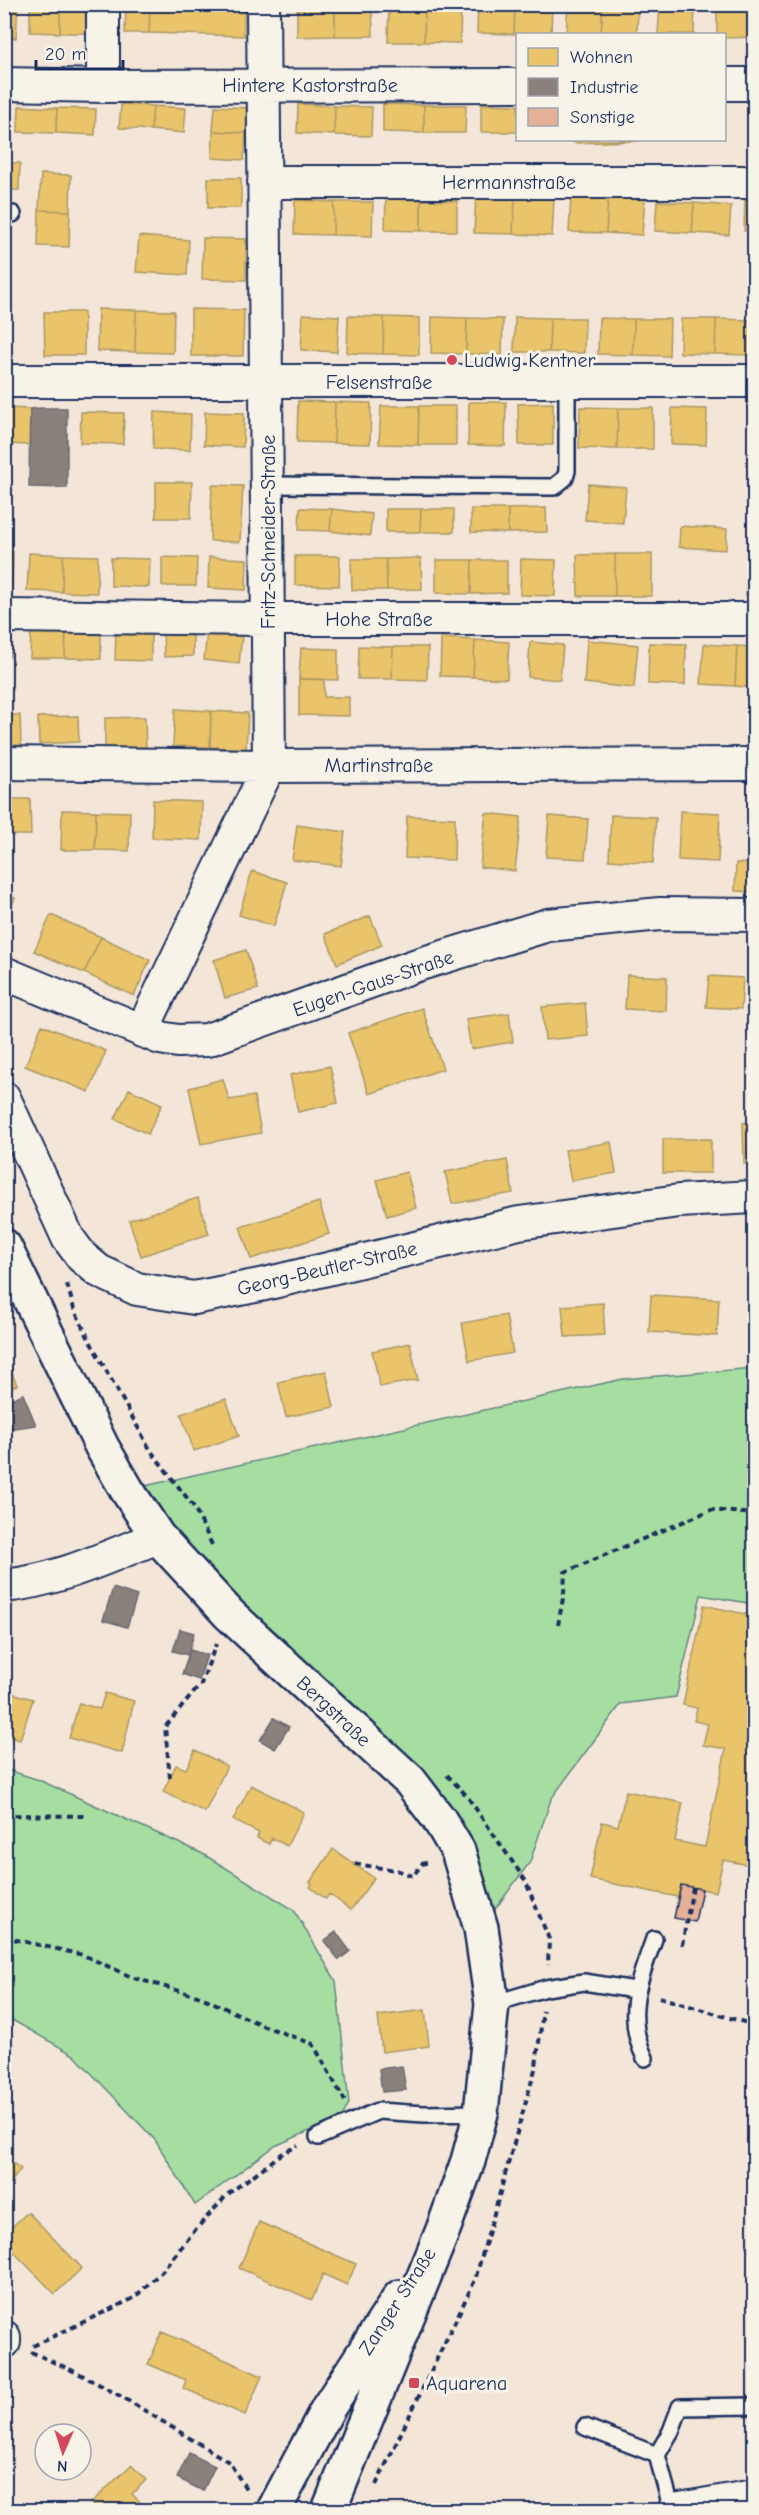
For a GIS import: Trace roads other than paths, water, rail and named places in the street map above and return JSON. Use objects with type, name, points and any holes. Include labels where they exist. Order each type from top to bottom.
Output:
[{"type":"street","points":[[103,4],[103,86]]},
{"type":"street","name":"Fritz-Schneider-Straße","points":[[142,1031],[269,766],[262,4]]},
{"type":"street","name":"Hintere Kastorstraße","points":[[4,84],[103,86],[516,85]]},
{"type":"street","points":[[726,84],[754,84]]},
{"type":"street","name":"Hermannstraße","points":[[264,182],[754,182]]},
{"type":"street","name":"Felsenstraße","points":[[4,381],[754,381]]},
{"type":"street","name":"Hohe Straße","points":[[4,616],[268,619],[754,619]]},
{"type":"street","name":"Martinstraße","points":[[4,763],[269,766],[754,764]]},
{"type":"street","name":"Eugen-Gaus-Straße","points":[[4,973],[142,1031],[178,1041],[207,1040],[235,1032],[417,965],[548,925],[660,914],[754,915]]},
{"type":"street","name":"Georg-Beutler-Straße","points":[[4,1098],[68,1238],[82,1257],[99,1271],[136,1289],[194,1298],[265,1284],[519,1222],[679,1201],[754,1197]]},
{"type":"street","name":"Bergstraße","points":[[8,1266],[102,1447],[158,1537],[229,1614],[410,1781],[439,1819],[458,1851],[481,1928],[492,2004],[481,2113],[468,2162],[443,2230]]},
{"type":"street","points":[[4,1586],[31,1582],[78,1568],[158,1537]]},
{"type":"street","name":"Zanger Straße","points":[[331,2509],[443,2230]]},
{"type":"street","name":"Zanger Straße","points":[[274,2511],[328,2408],[443,2230]]},
{"type":"street","points":[[673,2511],[754,2496]]},
{"type":"lane","points":[[268,485],[554,487],[565,478],[567,471],[567,382]]},
{"type":"lane","points":[[645,2058],[636,2040],[635,1990],[654,1939]]},
{"type":"lane","points":[[492,2004],[546,1988],[584,1982],[635,1990]]},
{"type":"lane","points":[[318,2137],[378,2111],[423,2114],[481,2113]]},
{"type":"lane","points":[[673,2511],[657,2455],[671,2431],[680,2407],[754,2406]]},
{"type":"lane","points":[[585,2427],[657,2455]]},
{"type":"place","name":"Ludwig Kentner","points":[[452,360]]},
{"type":"place","name":"Aquarena","points":[[414,2383]]}]
